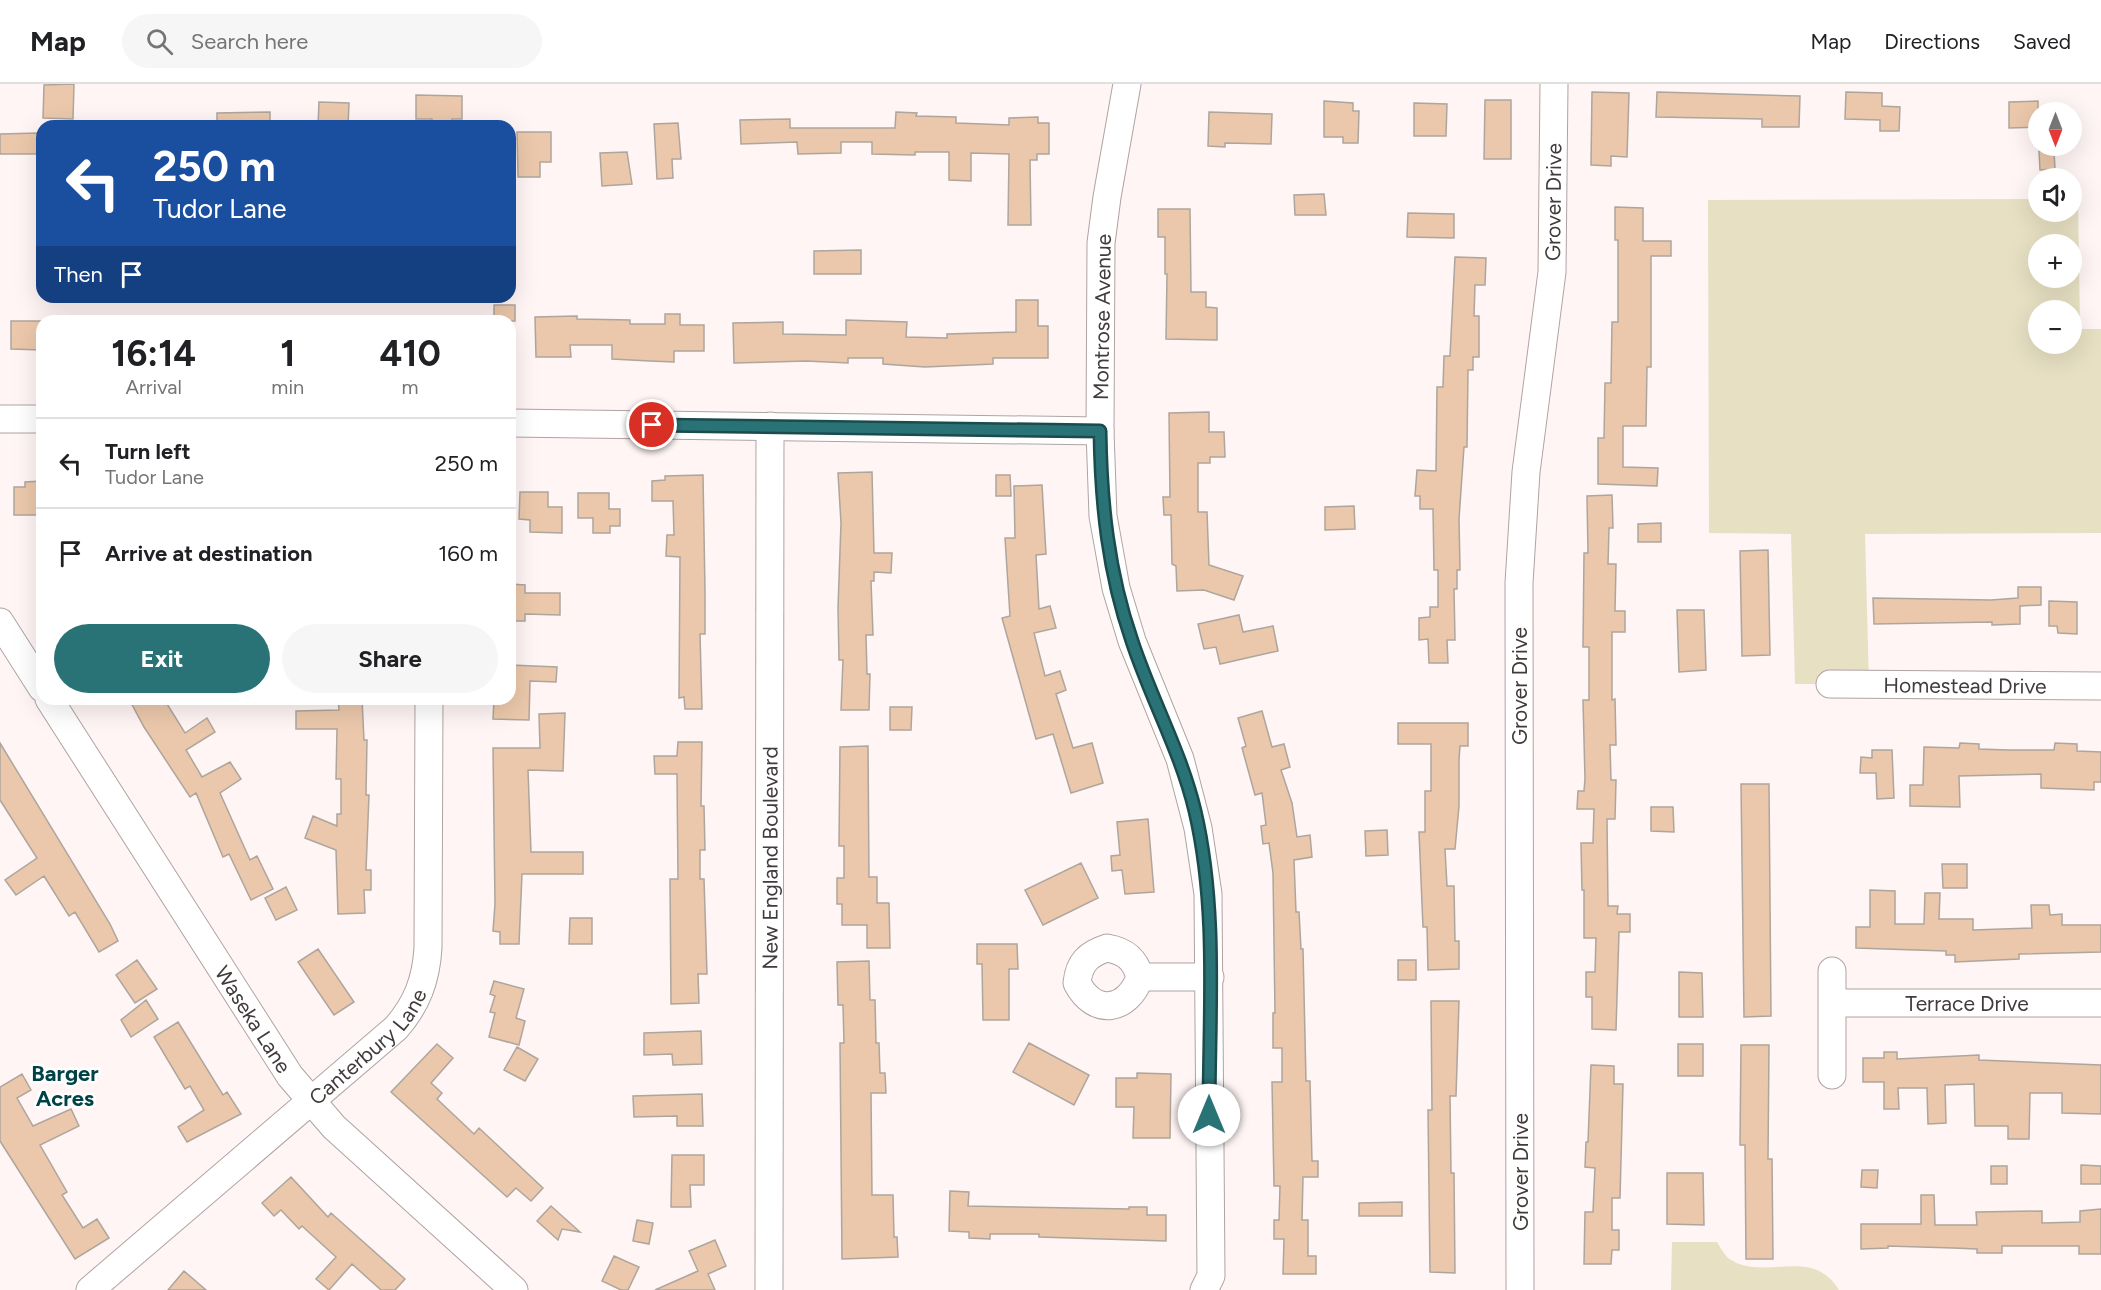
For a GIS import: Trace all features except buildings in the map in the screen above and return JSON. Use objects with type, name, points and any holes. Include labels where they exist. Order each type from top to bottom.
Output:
[{"type":"street","name":"Montrose Avenue","points":[[1127,84],[1101,243],[1100,431],[1103,516],[1116,588],[1132,641],[1180,759],[1198,828],[1208,894],[1211,1276],[1204,1290]]},
{"type":"street","name":"Grover Drive","points":[[1520,1290],[1519,583],[1526,472],[1552,272],[1554,84]]},
{"type":"street","points":[[0,418],[36,419]]},
{"type":"street","points":[[516,423],[1100,431]]},
{"type":"street","name":"New England Boulevard","points":[[770,426],[770,1290]]},
{"type":"street","points":[[0,622],[36,679]]},
{"type":"street","name":"Homestead Drive","points":[[1830,684],[2101,686]]},
{"type":"street","name":"Waseka Lane","points":[[53,705],[290,1076],[334,1127],[514,1290]]},
{"type":"street","name":"Canterbury Lane","points":[[90,1290],[396,1028],[407,1015],[423,981],[428,948],[429,705]]},
{"type":"street","points":[[1832,970],[1832,1075]]},
{"type":"street","points":[[1140,977],[1209,977]]},
{"type":"street","name":"Terrace Drive","points":[[1833,1003],[2101,1003]]},
{"type":"shaded area","points":[[2028,199],[2028,222],[2078,222],[2079,234],[2028,234],[2028,288],[2079,288],[2080,300],[2028,300],[2028,354],[2082,354],[2082,329],[2101,329],[2101,533],[1865,534],[1869,684],[1795,684],[1791,534],[1709,533],[1708,200]]},
{"type":"shaded area","points":[[1672,1242],[1717,1242],[1728,1258],[1741,1265],[1801,1267],[1815,1270],[1828,1277],[1839,1290],[1671,1290]]},
{"type":"district","name":"Barger Acres","points":[[65,1086]]},
{"type":"route","points":[[652,425],[1100,431],[1103,516],[1116,588],[1132,641],[1180,759],[1198,828],[1208,894],[1209,1115]]}]
